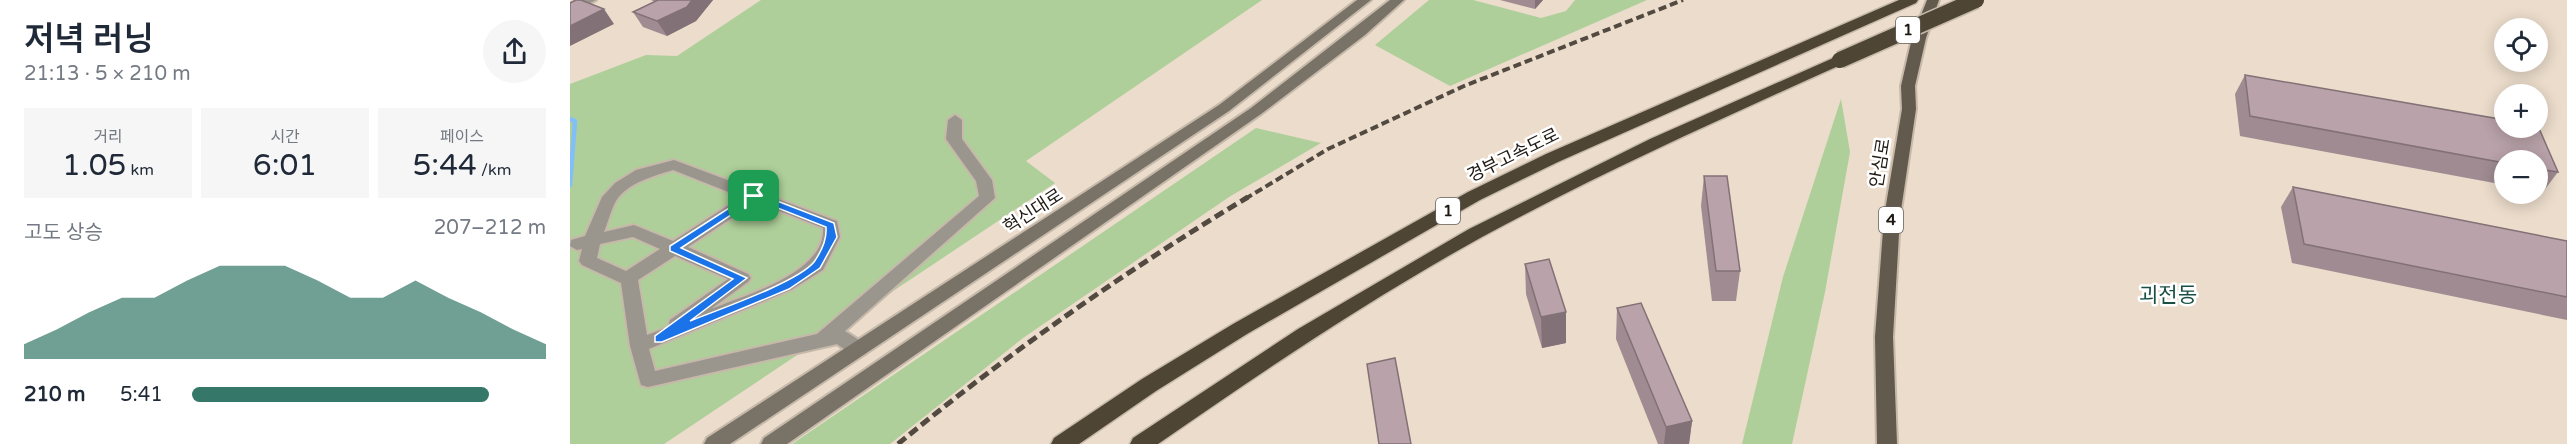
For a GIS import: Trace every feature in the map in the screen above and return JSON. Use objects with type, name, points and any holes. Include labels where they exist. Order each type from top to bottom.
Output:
[{"type":"highway","name":"경부고속도로","points":[[1062,444],[1149,385],[1240,329],[1474,196],[1552,158],[1911,0]]},
{"type":"highway","name":"1","points":[[1142,444],[1323,323],[1475,233],[1639,150],[1976,0]]},
{"type":"main road","name":"혁신대로","points":[[714,444],[1224,108],[1365,0]]},
{"type":"main road","points":[[771,444],[1256,111],[1360,32],[1398,0]]},
{"type":"main road","name":"안심로","points":[[1887,444],[1884,338],[1892,218],[1909,109],[1908,86],[1919,38],[1933,0]]},
{"type":"street","points":[[570,9],[590,0]]},
{"type":"street","points":[[822,340],[987,198],[984,180],[954,139],[955,120]]},
{"type":"street","points":[[639,346],[785,286],[817,266],[832,237],[831,225],[674,165],[642,174],[615,192],[585,242],[588,261],[629,280],[639,346],[648,380],[840,336],[858,349]]},
{"type":"street","points":[[627,279],[754,196]]},
{"type":"street","points":[[585,242],[634,231],[742,278],[658,339]]},
{"type":"green space","points":[[761,0],[1262,0],[1026,161],[1055,183],[664,444],[570,444],[570,84],[646,55],[677,56]]},
{"type":"green space","points":[[1429,0],[1473,0],[1541,18],[1566,11],[1575,0],[1647,0],[1450,86],[1375,45]]},
{"type":"green space","points":[[1841,99],[1850,152],[1825,292],[1792,444],[1742,444],[1783,277]]},
{"type":"green space","points":[[1256,128],[1321,143],[1229,197],[1023,338],[890,444],[792,444]]},
{"type":"building","points":[[576,0],[604,9],[570,26],[570,3]]},
{"type":"building","points":[[658,0],[692,0],[687,7],[657,21],[633,12]]},
{"type":"building","points":[[2245,75],[2494,118],[2494,138],[2543,138],[2558,172],[2548,170],[2548,150],[2494,150],[2494,161],[2250,116]]},
{"type":"building","points":[[1704,176],[1727,176],[1740,271],[1716,271]]},
{"type":"building","points":[[2293,187],[2567,241],[2567,297],[2304,244]]},
{"type":"building","points":[[1549,259],[1566,312],[1541,317],[1525,264]]},
{"type":"building","points":[[1641,303],[1692,421],[1666,427],[1617,308]]},
{"type":"building","points":[[1395,358],[1411,444],[1379,444],[1367,364]]},
{"type":"waterway","points":[[570,119],[575,121],[570,185]]},
{"type":"railway","points":[[1245,199],[1328,149],[1464,86],[1683,0]]},
{"type":"railway","points":[[898,444],[1069,314],[1248,197]]},
{"type":"district","name":"괴전동","points":[[2168,295]]},
{"type":"route","points":[[754,196],[831,225],[832,237],[817,266],[785,286],[658,339],[742,278],[673,248],[754,196]]}]
